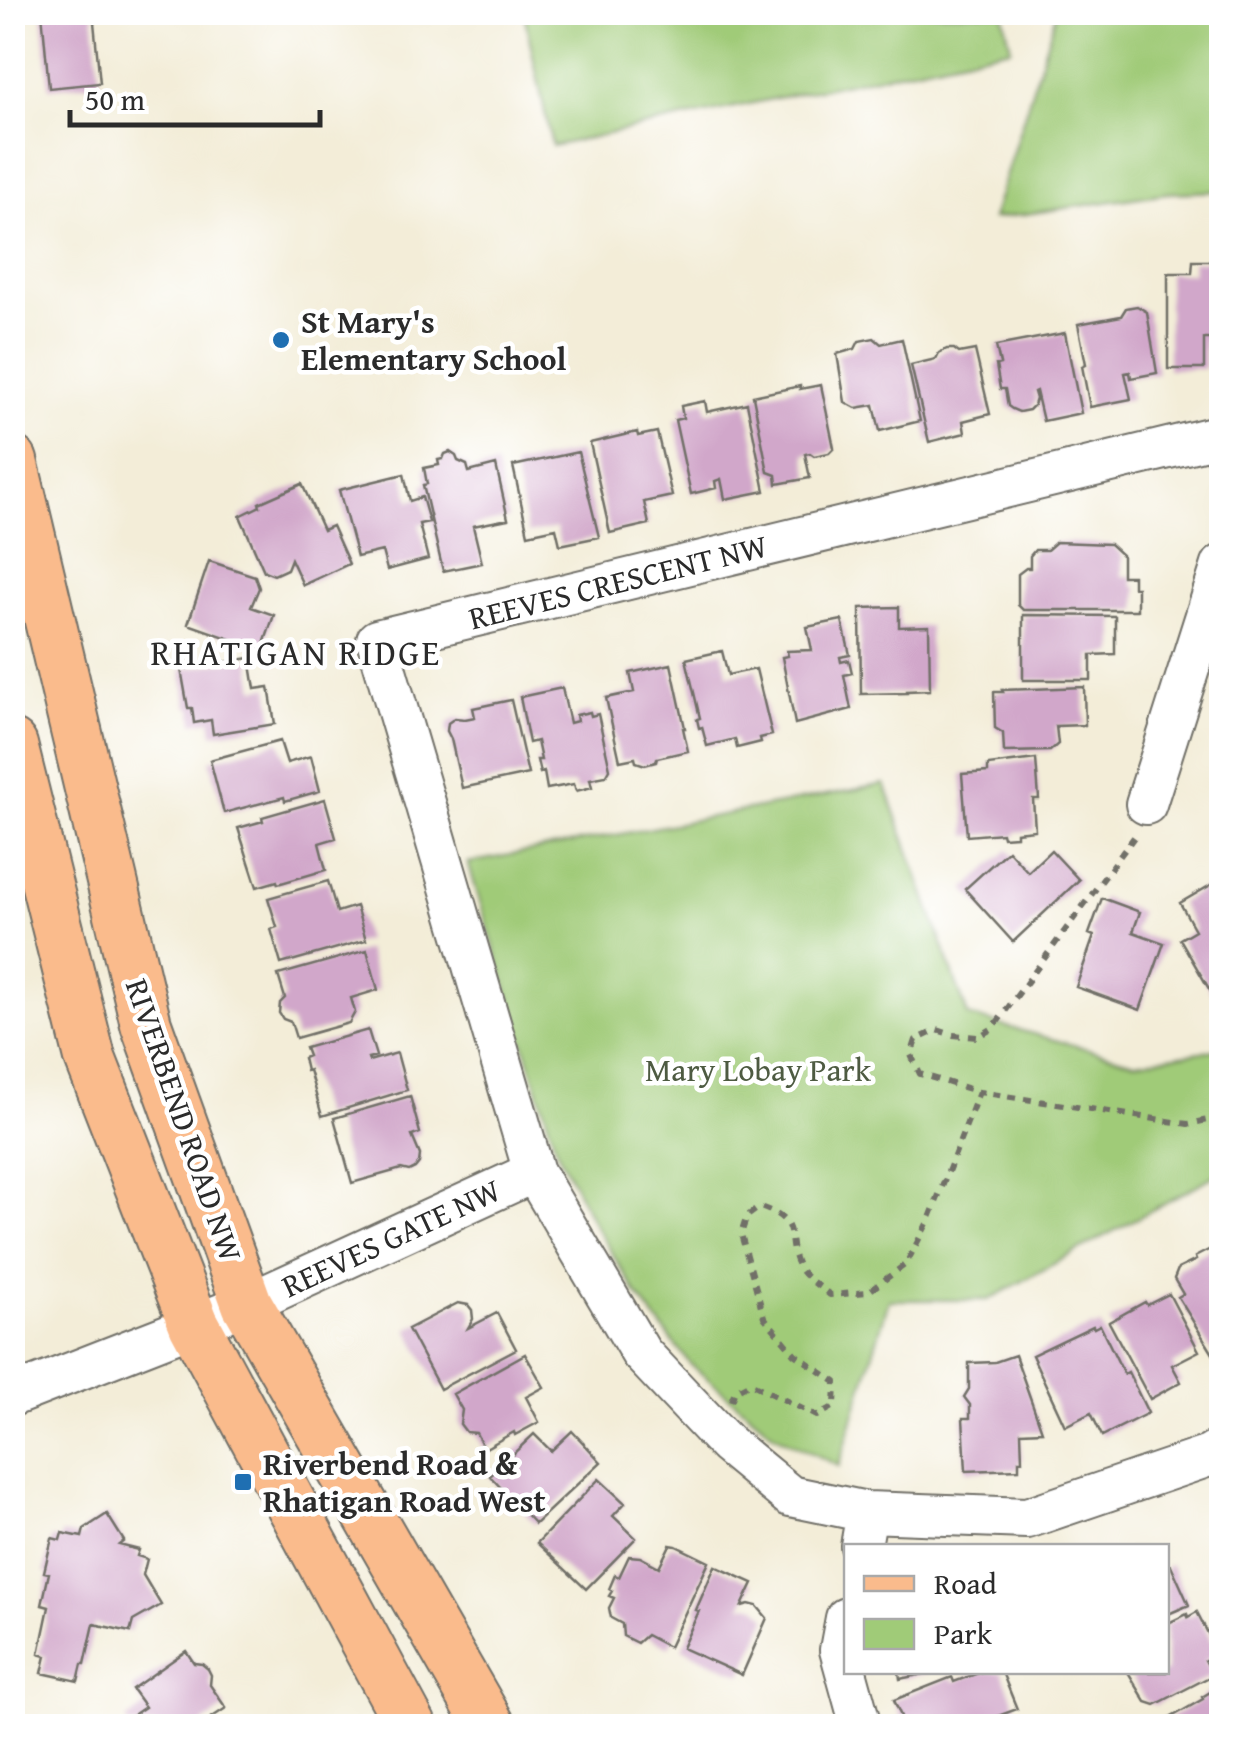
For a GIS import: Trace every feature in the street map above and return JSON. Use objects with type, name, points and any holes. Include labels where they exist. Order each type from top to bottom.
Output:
[{"type":"main road","name":"RIVERBEND ROAD NW","points":[[12,461],[146,1024],[248,1304],[490,1726]]},
{"type":"main road","name":"RIVERBEND ROAD NW","points":[[12,746],[90,1058],[194,1324],[412,1726]]},
{"type":"street","name":"REEVES CRESCENT NW","points":[[534,1172],[378,640],[1222,435]]},
{"type":"street","points":[[1146,804],[1222,565]]},
{"type":"street","name":"REEVES GATE NW","points":[[12,1396],[248,1304],[534,1172]]},
{"type":"street","points":[[534,1172],[641,1353],[727,1444],[790,1496],[864,1529],[1027,1518],[1217,1460]]},
{"type":"street","points":[[844,1629],[840,1650],[844,1664]]},
{"type":"street","points":[[847,1674],[861,1726]]},
{"type":"path","points":[[1146,804],[1140,829],[993,1028],[978,1037],[937,1030],[916,1040],[911,1055],[920,1074],[979,1092],[1188,1124],[1222,1116]]},
{"type":"path","points":[[736,1414],[729,1404],[735,1391],[750,1383],[818,1416],[836,1406],[836,1382],[795,1354],[764,1317],[741,1234],[747,1216],[760,1208],[778,1213],[789,1225],[801,1271],[830,1294],[868,1292],[906,1264],[930,1218],[979,1092]]},
{"type":"green space","points":[[524,13],[1003,13],[1011,48],[552,146]]},
{"type":"green space","points":[[1056,13],[1221,13],[1221,191],[1167,193],[992,219]]},
{"type":"green space","name":"Mary Lobay Park","points":[[885,784],[968,1016],[1135,1062],[1221,1049],[1221,1172],[988,1300],[889,1300],[839,1466],[775,1435],[690,1364],[636,1293],[591,1219],[557,1151],[468,863]]},
{"type":"building","points":[[42,12],[93,12],[100,83],[49,88]]},
{"type":"building","points":[[1193,261],[1218,261],[1217,273],[1222,273],[1222,324],[1217,324],[1217,339],[1204,339],[1204,369],[1168,369],[1168,273],[1192,273]]},
{"type":"building","points":[[1137,306],[1147,312],[1157,373],[1131,378],[1130,372],[1125,373],[1131,399],[1090,407],[1078,324],[1121,316],[1126,308]]},
{"type":"building","points":[[1065,333],[1081,413],[1043,421],[1036,391],[1029,410],[1012,409],[1005,389],[1000,389],[996,346]]},
{"type":"building","points":[[874,338],[881,344],[902,339],[920,421],[880,431],[874,405],[856,408],[845,402],[837,354],[855,349],[859,341]]},
{"type":"building","points":[[947,349],[959,353],[975,350],[990,414],[963,421],[965,433],[929,442],[911,365],[936,359]]},
{"type":"building","points":[[821,385],[834,448],[829,453],[805,454],[810,478],[777,484],[776,475],[768,472],[753,396]]},
{"type":"building","points":[[705,401],[707,412],[747,403],[765,491],[725,499],[721,479],[715,481],[716,488],[691,494],[675,420],[683,418],[681,406]]},
{"type":"building","points":[[637,432],[638,436],[657,432],[672,496],[644,502],[649,524],[610,533],[590,443]]},
{"type":"building","points":[[450,452],[467,465],[469,472],[496,465],[508,519],[473,526],[482,563],[443,571],[423,485],[427,484],[424,468],[439,465],[438,460]]},
{"type":"building","points":[[578,452],[599,537],[560,545],[556,528],[528,534],[513,466]]},
{"type":"building","points":[[404,474],[410,501],[422,497],[429,522],[419,524],[428,559],[387,570],[382,551],[357,557],[339,490]]},
{"type":"building","points":[[302,484],[323,530],[332,526],[349,564],[303,585],[291,559],[287,569],[274,575],[264,571],[240,516]]},
{"type":"building","points":[[1056,542],[1110,544],[1122,555],[1122,576],[1133,576],[1137,610],[1023,610],[1018,605],[1018,574],[1030,568],[1030,556],[1035,550],[1047,550]]},
{"type":"building","points":[[209,561],[255,576],[259,588],[251,607],[274,615],[262,650],[188,624]]},
{"type":"building","points":[[899,607],[899,627],[929,626],[930,690],[861,694],[860,608]]},
{"type":"building","points":[[1023,615],[1115,616],[1115,654],[1091,655],[1091,680],[1023,680]]},
{"type":"building","points":[[842,620],[850,655],[840,657],[841,662],[849,660],[852,673],[844,675],[851,709],[795,724],[782,657],[788,656],[787,651],[812,650],[807,627]]},
{"type":"building","points":[[722,651],[728,675],[756,669],[772,735],[760,738],[761,742],[737,748],[735,739],[707,746],[702,727],[699,728],[686,659]]},
{"type":"building","points":[[250,658],[255,689],[269,687],[275,724],[213,734],[211,720],[194,723],[181,669]]},
{"type":"building","points":[[671,664],[688,751],[645,765],[635,758],[620,761],[606,698],[634,692],[630,673]]},
{"type":"building","points":[[1084,687],[1085,725],[1056,726],[1058,744],[1050,751],[1004,752],[1003,733],[995,728],[994,692]]},
{"type":"building","points":[[562,688],[570,723],[577,721],[576,715],[598,714],[610,769],[606,776],[590,779],[592,787],[576,791],[574,784],[547,789],[537,760],[541,760],[537,741],[529,743],[520,697]]},
{"type":"building","points":[[511,700],[528,774],[462,788],[448,723],[455,718],[475,717],[473,708]]},
{"type":"building","points":[[280,741],[287,763],[311,756],[320,791],[224,813],[210,760]]},
{"type":"building","points":[[1036,759],[1039,799],[1033,799],[1035,830],[1016,832],[1016,836],[967,836],[962,774],[988,772],[988,765]]},
{"type":"building","points":[[325,799],[336,838],[319,843],[326,870],[257,887],[238,828]]},
{"type":"building","points":[[1008,850],[1028,872],[1051,850],[1079,880],[1013,942],[965,889]]},
{"type":"building","points":[[328,881],[337,912],[356,906],[366,940],[281,964],[271,929],[277,927],[268,898]]},
{"type":"building","points":[[1216,882],[1222,892],[1222,988],[1212,994],[1180,939],[1195,930],[1180,903]]},
{"type":"building","points":[[1102,898],[1140,912],[1133,932],[1164,943],[1140,1010],[1076,987]]},
{"type":"building","points":[[367,950],[378,990],[351,998],[355,1012],[349,1023],[296,1038],[291,1022],[279,1013],[285,998],[278,975]]},
{"type":"building","points":[[368,1030],[376,1056],[368,1058],[369,1061],[397,1053],[407,1090],[322,1116],[309,1070],[306,1071],[305,1048]]},
{"type":"building","points":[[410,1096],[420,1133],[412,1136],[419,1163],[409,1171],[401,1169],[352,1183],[334,1118]]},
{"type":"building","points":[[1222,1243],[1222,1360],[1218,1362],[1178,1297],[1183,1294],[1174,1279],[1178,1269]]},
{"type":"building","points":[[1169,1294],[1199,1351],[1172,1365],[1181,1382],[1150,1399],[1109,1322]]},
{"type":"building","points":[[458,1303],[472,1310],[468,1328],[497,1313],[516,1349],[440,1389],[408,1329]]},
{"type":"building","points":[[1100,1325],[1148,1413],[1102,1436],[1091,1413],[1065,1426],[1032,1355]]},
{"type":"building","points":[[525,1354],[544,1387],[526,1397],[539,1422],[484,1449],[476,1433],[466,1432],[460,1424],[462,1410],[453,1394]]},
{"type":"building","points":[[1015,1355],[1042,1431],[1021,1432],[1019,1469],[966,1471],[963,1418],[970,1418],[970,1405],[964,1397],[969,1389],[969,1363],[995,1362]]},
{"type":"building","points":[[572,1431],[601,1462],[535,1524],[518,1506],[509,1510],[502,1507],[498,1498],[502,1489],[490,1476],[534,1434],[551,1451]]},
{"type":"building","points":[[599,1479],[625,1503],[613,1516],[636,1538],[586,1589],[537,1543]]},
{"type":"building","points":[[107,1514],[124,1541],[119,1545],[139,1550],[137,1556],[147,1559],[143,1575],[161,1605],[133,1621],[130,1632],[94,1624],[78,1681],[42,1673],[46,1656],[39,1654],[49,1607],[42,1605],[49,1573],[44,1572],[52,1538],[60,1540],[62,1533],[82,1537],[84,1529]]},
{"type":"building","points":[[670,1545],[709,1562],[669,1647],[646,1635],[637,1643],[623,1636],[622,1624],[611,1618],[609,1608],[614,1598],[609,1596],[609,1589],[629,1556],[659,1567]]},
{"type":"building","points":[[715,1566],[753,1583],[742,1606],[757,1606],[767,1618],[742,1675],[682,1648]]},
{"type":"building","points":[[1169,1566],[1189,1605],[1169,1614]]},
{"type":"building","points":[[1197,1612],[1218,1653],[1205,1660],[1213,1675],[1155,1705],[1146,1702],[1129,1674],[1169,1674],[1169,1623],[1187,1614],[1188,1617]]},
{"type":"building","points":[[186,1651],[194,1663],[208,1669],[210,1685],[226,1708],[199,1726],[130,1726],[126,1720],[145,1707],[132,1689]]},
{"type":"building","points":[[976,1674],[1003,1674],[1017,1709],[998,1716],[1002,1725],[939,1726],[937,1722],[905,1726],[894,1700],[952,1677],[954,1682]]},
{"type":"building","points":[[1222,1685],[1222,1726],[1156,1726],[1203,1699]]},
{"type":"place","name":"St Mary's Elementary School","points":[[281,340]]},
{"type":"place","name":"Riverbend Road & Rhatigan Road West","points":[[243,1482]]},
{"type":"district","name":"RHATIGAN RIDGE","points":[[296,653]]}]
